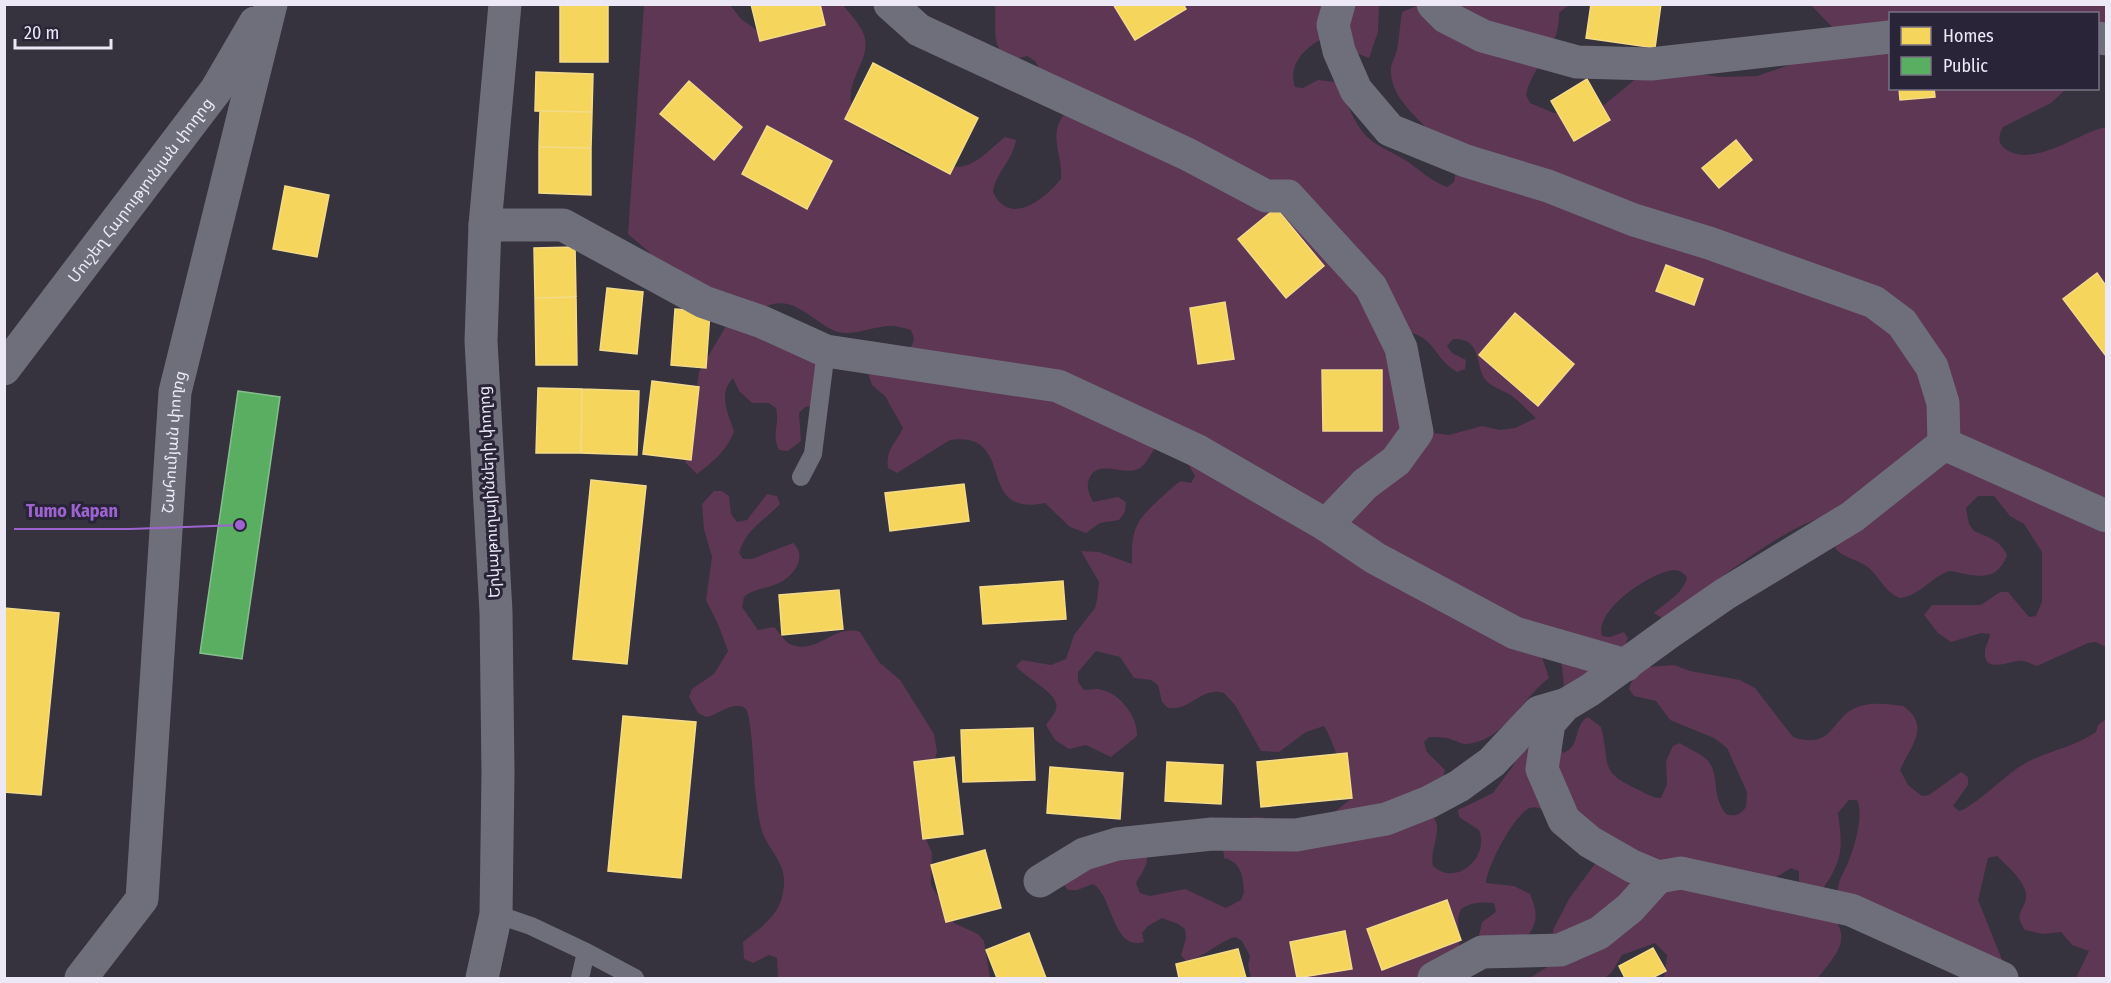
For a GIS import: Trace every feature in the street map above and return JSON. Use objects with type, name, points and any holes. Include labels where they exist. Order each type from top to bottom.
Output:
[{"type":"street","name":"Մուշեղ Հարությունյան փողոց","points":[[4,369],[216,90],[266,4]]},
{"type":"street","name":"Շահումյան փողոց","points":[[81,978],[142,899],[175,392],[271,4]]},
{"type":"street","name":"Երկաթուղայինների փողոց","points":[[482,978],[496,914],[496,612],[481,341],[485,225],[505,4]]},
{"type":"street","points":[[890,4],[919,30],[1187,154],[1266,195],[1288,196],[1371,287],[1401,348],[1417,432],[1396,461],[1365,484],[1326,525]]},
{"type":"street","points":[[1340,4],[1334,25],[1338,51],[1356,90],[1390,130],[1466,161],[1548,186],[1634,220],[1709,243],[1874,302],[1902,323],[1932,367],[1943,403],[1944,444]]},
{"type":"street","points":[[1433,4],[1446,16],[1483,36],[1577,62],[1651,64],[1889,37]]},
{"type":"street","points":[[485,225],[563,225],[704,302],[762,322],[826,351],[1058,386],[1198,451],[1326,525],[1375,558],[1515,633],[1626,665]]},
{"type":"street","points":[[1944,444],[2106,516]]},
{"type":"street","points":[[1944,444],[1852,518],[1725,594],[1626,665],[1565,705],[1549,723],[1542,769],[1564,820],[1590,842],[1658,877],[1681,873],[1851,910],[2002,978]]},
{"type":"street","points":[[1041,881],[1084,854],[1117,844],[1212,834],[1296,836],[1386,819],[1429,802],[1459,786],[1492,762],[1539,712],[1565,705]]},
{"type":"street","points":[[1434,978],[1482,952],[1560,950],[1599,933],[1630,908],[1658,877]]},
{"type":"lane","points":[[801,477],[813,454],[826,351]]},
{"type":"lane","points":[[496,914],[531,926],[635,978]]},
{"type":"lane","points":[[580,978],[586,952]]},
{"type":"shaded area","points":[[644,5],[730,5],[741,19],[764,35],[811,5],[843,5],[857,23],[866,43],[865,52],[852,85],[851,102],[856,115],[881,139],[898,149],[916,158],[950,167],[970,164],[1005,137],[1016,140],[1012,154],[997,178],[993,192],[1008,208],[1017,209],[1036,202],[1061,179],[1056,137],[1060,121],[1065,113],[1035,61],[1027,56],[1011,60],[1000,49],[996,36],[995,5],[1379,5],[1378,32],[1369,58],[1354,52],[1334,33],[1317,41],[1303,53],[1294,68],[1295,87],[1303,88],[1318,80],[1335,82],[1358,125],[1367,136],[1431,179],[1447,187],[1454,182],[1454,167],[1449,154],[1403,102],[1394,88],[1391,72],[1397,50],[1402,12],[1419,5],[1569,5],[1559,13],[1558,26],[1551,47],[1534,74],[1526,95],[1530,103],[1554,113],[1599,109],[1638,77],[1673,70],[1720,77],[1757,76],[1798,62],[1889,50],[1889,90],[2065,90],[2051,103],[2003,127],[2000,141],[2004,148],[2015,154],[2028,155],[2055,148],[2106,127],[2106,504],[2090,518],[2101,532],[2106,533],[2106,647],[2096,642],[2088,643],[2037,666],[2021,661],[1997,665],[1988,662],[1985,658],[1990,634],[1981,633],[1951,642],[1938,633],[1924,615],[1932,605],[1981,605],[2000,592],[2008,592],[2029,617],[2036,616],[2042,602],[2042,552],[2024,524],[2010,516],[1994,496],[1978,496],[1966,508],[1969,524],[1974,531],[1997,542],[2007,555],[1997,571],[1982,576],[1949,571],[1914,594],[1900,598],[1886,588],[1869,568],[1835,548],[1840,541],[1827,515],[1804,524],[1762,549],[1662,618],[1654,613],[1678,593],[1687,577],[1680,571],[1674,570],[1664,572],[1639,585],[1615,604],[1602,626],[1602,636],[1610,637],[1624,632],[1628,638],[1622,652],[1564,686],[1561,657],[1541,654],[1549,678],[1539,686],[1502,728],[1491,736],[1466,744],[1438,737],[1429,737],[1424,742],[1427,752],[1445,770],[1433,816],[1437,834],[1432,859],[1433,866],[1442,872],[1452,873],[1461,871],[1476,859],[1481,840],[1479,830],[1459,817],[1458,810],[1493,793],[1513,766],[1521,744],[1558,746],[1563,753],[1573,746],[1580,725],[1588,717],[1601,727],[1606,759],[1611,772],[1626,783],[1661,798],[1667,784],[1666,761],[1673,746],[1680,743],[1703,756],[1712,767],[1721,807],[1726,814],[1735,815],[1744,810],[1747,792],[1727,748],[1714,738],[1670,720],[1656,701],[1634,696],[1629,689],[1634,675],[1648,667],[1674,665],[1690,671],[1740,680],[1755,688],[1793,737],[1807,740],[1825,736],[1850,710],[1860,706],[1887,704],[1903,706],[1912,714],[1917,729],[1913,745],[1900,770],[1908,785],[1922,796],[1929,795],[1961,772],[1968,777],[1968,785],[1953,806],[1959,811],[1971,805],[2013,771],[2028,762],[2087,738],[2096,732],[2098,725],[2106,719],[2106,978],[2076,978],[2089,951],[2072,945],[2061,932],[2043,934],[2025,930],[2021,924],[2020,914],[2026,899],[2025,889],[2015,874],[1997,856],[1988,858],[1978,900],[2005,967],[2019,978],[1976,978],[1838,891],[1839,882],[1858,830],[1860,813],[1857,800],[1849,800],[1838,813],[1841,836],[1840,853],[1838,862],[1822,890],[1799,887],[1799,871],[1791,868],[1760,887],[1778,909],[1786,913],[1836,921],[1841,937],[1838,951],[1818,978],[1664,978],[1667,955],[1655,943],[1622,955],[1612,972],[1605,978],[1530,978],[1555,962],[1553,930],[1569,899],[1600,857],[1545,812],[1535,807],[1524,812],[1509,830],[1491,866],[1486,883],[1514,886],[1530,894],[1536,916],[1531,931],[1527,936],[1478,940],[1482,922],[1496,912],[1494,903],[1469,905],[1461,909],[1458,918],[1460,949],[1421,978],[1251,978],[1248,965],[1250,956],[1242,941],[1235,937],[1222,942],[1199,957],[1186,961],[1181,955],[1186,938],[1185,929],[1162,918],[1148,926],[1142,933],[1144,942],[1133,943],[1119,931],[1100,890],[1093,884],[1077,890],[1068,890],[1062,883],[1061,874],[1146,851],[1146,864],[1136,883],[1140,893],[1150,896],[1185,889],[1226,908],[1241,900],[1244,892],[1240,870],[1230,860],[1224,858],[1223,848],[1241,820],[1259,817],[1274,824],[1331,815],[1352,798],[1324,726],[1306,732],[1279,752],[1261,751],[1235,705],[1224,693],[1209,693],[1183,706],[1168,708],[1162,702],[1158,685],[1151,680],[1134,678],[1120,657],[1096,651],[1078,672],[1078,682],[1084,690],[1102,690],[1116,696],[1127,708],[1135,722],[1137,736],[1111,757],[1086,745],[1069,749],[1055,740],[1046,725],[1056,709],[1053,698],[1016,666],[1022,660],[1051,665],[1066,659],[1074,635],[1095,608],[1097,600],[1099,582],[1081,551],[1099,552],[1132,564],[1134,533],[1141,519],[1176,484],[1181,481],[1191,483],[1195,476],[1187,462],[1156,447],[1146,463],[1138,469],[1126,471],[1104,468],[1093,473],[1088,485],[1093,502],[1118,497],[1126,502],[1125,512],[1119,520],[1100,523],[1086,533],[1070,527],[1045,503],[1023,504],[1009,498],[1001,487],[984,448],[971,441],[950,440],[897,473],[888,468],[887,462],[892,447],[903,428],[885,396],[872,385],[866,368],[912,346],[914,338],[911,330],[891,326],[850,333],[838,332],[794,306],[784,303],[763,308],[816,354],[814,406],[805,407],[799,413],[801,441],[788,451],[779,450],[776,439],[776,408],[769,403],[752,403],[739,391],[733,378],[728,384],[725,398],[734,432],[718,456],[697,474],[685,462],[699,372],[726,326],[664,272],[648,251],[628,234]],"holes":[[[1401,331],[1421,337],[1442,360],[1457,372],[1465,369],[1466,360],[1452,353],[1447,346],[1453,339],[1469,342],[1476,353],[1484,378],[1493,386],[1512,396],[1536,418],[1515,428],[1500,430],[1482,426],[1449,435],[1433,433]]]},
{"type":"shaded area","points":[[1811,5],[2106,5],[2106,44],[2099,42],[2099,12],[1889,12],[1889,33],[1835,30]]},
{"type":"shaded area","points":[[714,491],[722,491],[729,496],[731,514],[737,522],[747,520],[767,494],[777,496],[780,504],[751,531],[742,545],[739,553],[743,559],[752,559],[793,543],[799,554],[794,571],[785,580],[744,597],[742,607],[758,630],[774,627],[788,643],[800,647],[809,646],[842,632],[851,630],[860,632],[879,662],[900,680],[934,734],[937,751],[935,760],[919,801],[921,828],[932,853],[931,885],[954,923],[978,934],[984,941],[990,978],[778,978],[777,958],[769,955],[753,963],[744,959],[743,942],[766,923],[777,909],[781,901],[784,880],[782,868],[763,834],[760,823],[751,732],[745,708],[731,707],[706,717],[698,713],[689,697],[692,689],[714,674],[728,651],[706,600],[712,557],[704,529],[702,504]]},
{"type":"building: Homes","points":[[560,4],[608,4],[608,62],[560,62]]},
{"type":"building: Homes","points":[[751,4],[820,4],[825,25],[760,41]]},
{"type":"building: Homes","points":[[1113,4],[1183,4],[1186,9],[1135,40]]},
{"type":"building: Homes","points":[[1591,4],[1661,4],[1655,48],[1586,38]]},
{"type":"building: Homes","points":[[873,63],[978,118],[950,174],[845,119]]},
{"type":"building: Homes","points":[[536,72],[593,74],[592,112],[535,111]]},
{"type":"building: Homes","points":[[1587,79],[1610,120],[1574,141],[1551,101]]},
{"type":"building: Homes","points":[[689,81],[742,127],[714,160],[660,114]]},
{"type":"building: Homes","points":[[1899,90],[1934,90],[1935,97],[1900,100]]},
{"type":"building: Homes","points":[[540,111],[592,112],[591,148],[539,147]]},
{"type":"building: Homes","points":[[767,126],[832,161],[807,209],[742,174]]},
{"type":"building: Homes","points":[[1736,140],[1752,160],[1719,188],[1702,168]]},
{"type":"building: Homes","points":[[539,147],[591,148],[591,195],[539,193]]},
{"type":"building: Homes","points":[[285,186],[329,195],[317,257],[273,249]]},
{"type":"building: Homes","points":[[1276,208],[1324,266],[1286,298],[1238,239]]},
{"type":"building: Homes","points":[[575,247],[576,297],[535,298],[534,248]]},
{"type":"building: Homes","points":[[1666,265],[1703,279],[1694,305],[1656,291]]},
{"type":"building: Homes","points":[[2097,273],[2106,286],[2106,356],[2063,299]]},
{"type":"building: Homes","points":[[607,288],[643,292],[637,354],[600,350]]},
{"type":"building: Homes","points":[[576,297],[577,365],[536,365],[535,298]]},
{"type":"building: Homes","points":[[1225,302],[1234,359],[1198,364],[1190,308]]},
{"type":"building: Homes","points":[[675,309],[710,312],[706,368],[671,365]]},
{"type":"building: Homes","points":[[1515,313],[1574,364],[1538,406],[1479,355]]},
{"type":"building: Homes","points":[[1322,370],[1382,370],[1382,431],[1323,431]]},
{"type":"building: Homes","points":[[652,381],[699,387],[691,460],[643,454]]},
{"type":"building: Homes","points":[[538,388],[582,389],[581,453],[536,453]]},
{"type":"building: Homes","points":[[582,389],[639,391],[637,455],[581,453]]},
{"type":"building: Homes","points":[[591,480],[646,486],[627,664],[573,659]]},
{"type":"building: Homes","points":[[964,484],[969,521],[890,531],[885,493]]},
{"type":"building: Homes","points":[[1063,581],[1066,619],[983,624],[980,587]]},
{"type":"building: Homes","points":[[839,590],[843,629],[782,635],[779,595]]},
{"type":"building: Homes","points":[[4,608],[59,613],[41,795],[4,792]]},
{"type":"building: Homes","points":[[623,716],[696,722],[681,878],[608,871]]},
{"type":"building: Homes","points":[[1033,728],[1035,780],[963,782],[961,730]]},
{"type":"building: Homes","points":[[1347,753],[1352,798],[1261,807],[1257,762]]},
{"type":"building: Homes","points":[[954,757],[963,834],[923,839],[914,762]]},
{"type":"building: Homes","points":[[1167,762],[1223,765],[1221,804],[1165,801]]},
{"type":"building: Homes","points":[[1050,767],[1123,773],[1120,819],[1047,813]]},
{"type":"building: Homes","points":[[985,850],[1001,908],[946,922],[931,865]]},
{"type":"building: Homes","points":[[1447,900],[1461,940],[1382,970],[1367,929]]},
{"type":"building: Homes","points":[[1345,931],[1352,969],[1297,978],[1290,942]]},
{"type":"building: Homes","points":[[1029,933],[1046,978],[997,978],[986,950]]},
{"type":"building: Homes","points":[[1653,948],[1666,971],[1652,978],[1625,978],[1619,966]]},
{"type":"building: Homes","points":[[1238,949],[1246,978],[1179,978],[1176,964]]},
{"type":"building: Public","points":[[238,391],[280,397],[242,659],[200,653]]},
{"type":"place","name":"Tumo Kapan","points":[[240,525]]}]
